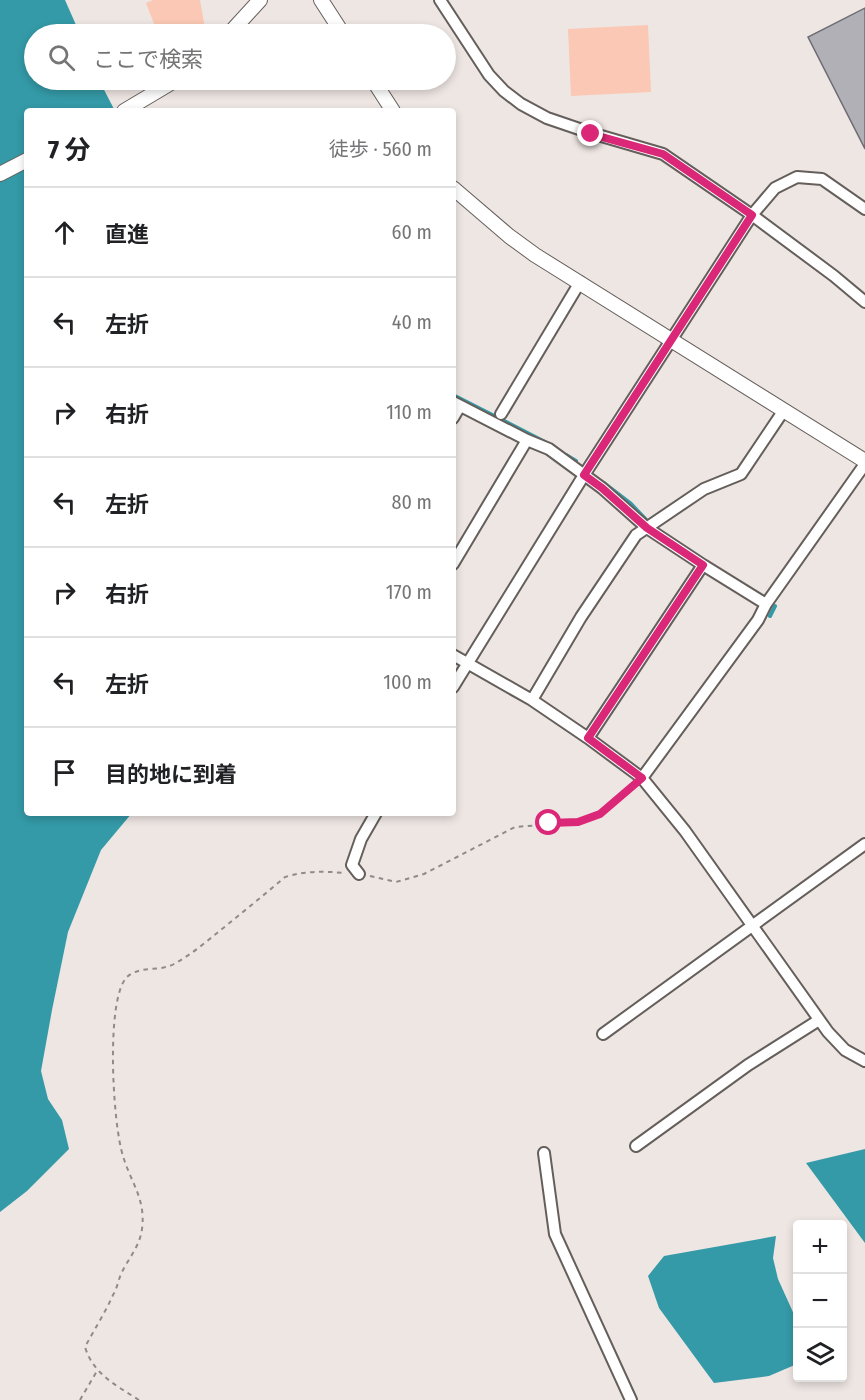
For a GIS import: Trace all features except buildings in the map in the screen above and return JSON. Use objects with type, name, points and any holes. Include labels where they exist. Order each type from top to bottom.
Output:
[{"type":"street","points":[[237,24],[260,0]]},
{"type":"street","points":[[321,0],[337,24]]},
{"type":"street","points":[[440,0],[456,24]]},
{"type":"street","points":[[456,24],[489,75],[504,92],[520,104],[547,118],[591,134],[663,154],[752,215],[865,302]]},
{"type":"street","points":[[129,108],[160,90]]},
{"type":"street","points":[[379,90],[391,108]]},
{"type":"street","points":[[0,174],[24,162]]},
{"type":"street","points":[[456,682],[584,475],[671,340],[752,215],[775,188],[797,177],[822,179],[865,209]]},
{"type":"street","points":[[456,191],[508,236],[865,463],[766,603],[758,620],[642,778]]},
{"type":"street","points":[[501,414],[580,282]]},
{"type":"street","points":[[456,404],[549,449],[602,488],[647,528],[766,603]]},
{"type":"street","points":[[532,700],[581,617],[636,535],[704,489],[741,474],[784,410]]},
{"type":"street","points":[[456,559],[527,440]]},
{"type":"street","points":[[588,738],[703,565]]},
{"type":"street","points":[[456,657],[532,700],[642,778],[685,831],[819,1020],[845,1050],[865,1061]]},
{"type":"street","points":[[359,874],[352,865],[361,839],[374,816]]},
{"type":"street","points":[[603,1034],[865,844]]},
{"type":"street","points":[[636,1146],[748,1065],[819,1020]]},
{"type":"street","points":[[544,1153],[555,1234],[631,1400]]},
{"type":"path","points":[[139,1400],[97,1371],[89,1360],[85,1347],[139,1241],[143,1215],[140,1194],[122,1155],[116,1115],[113,1066],[115,1011],[126,978],[136,971],[172,966],[201,946],[285,878],[298,873],[320,871],[359,874],[396,882],[424,874],[514,827],[578,822],[600,814],[642,778]]},
{"type":"path","points":[[80,1400],[97,1371]]},
{"type":"shaded area","points":[[153,0],[200,0],[204,24],[154,24],[146,3]]},
{"type":"shaded area","points":[[648,25],[651,92],[571,96],[568,29]]},
{"type":"water","points":[[0,0],[65,0],[76,24],[24,24],[24,90],[104,90],[113,108],[24,108],[24,816],[129,816],[101,850],[68,932],[52,1010],[41,1071],[48,1099],[62,1120],[69,1149],[27,1191],[0,1212]]},
{"type":"water","points":[[865,1149],[865,1243],[806,1163]]},
{"type":"water","points":[[776,1236],[773,1258],[778,1279],[793,1312],[793,1366],[769,1376],[714,1383],[659,1308],[648,1276],[664,1256]]},
{"type":"waterway","points":[[456,397],[545,442]]},
{"type":"waterway","points":[[566,455],[576,461]]},
{"type":"waterway","points":[[604,483],[630,503],[650,524]]},
{"type":"waterway","points":[[770,616],[775,606]]},
{"type":"route","points":[[549,823],[578,822],[600,814],[642,778],[588,738],[703,565],[647,528],[584,475],[752,215],[663,154],[591,134]]}]
